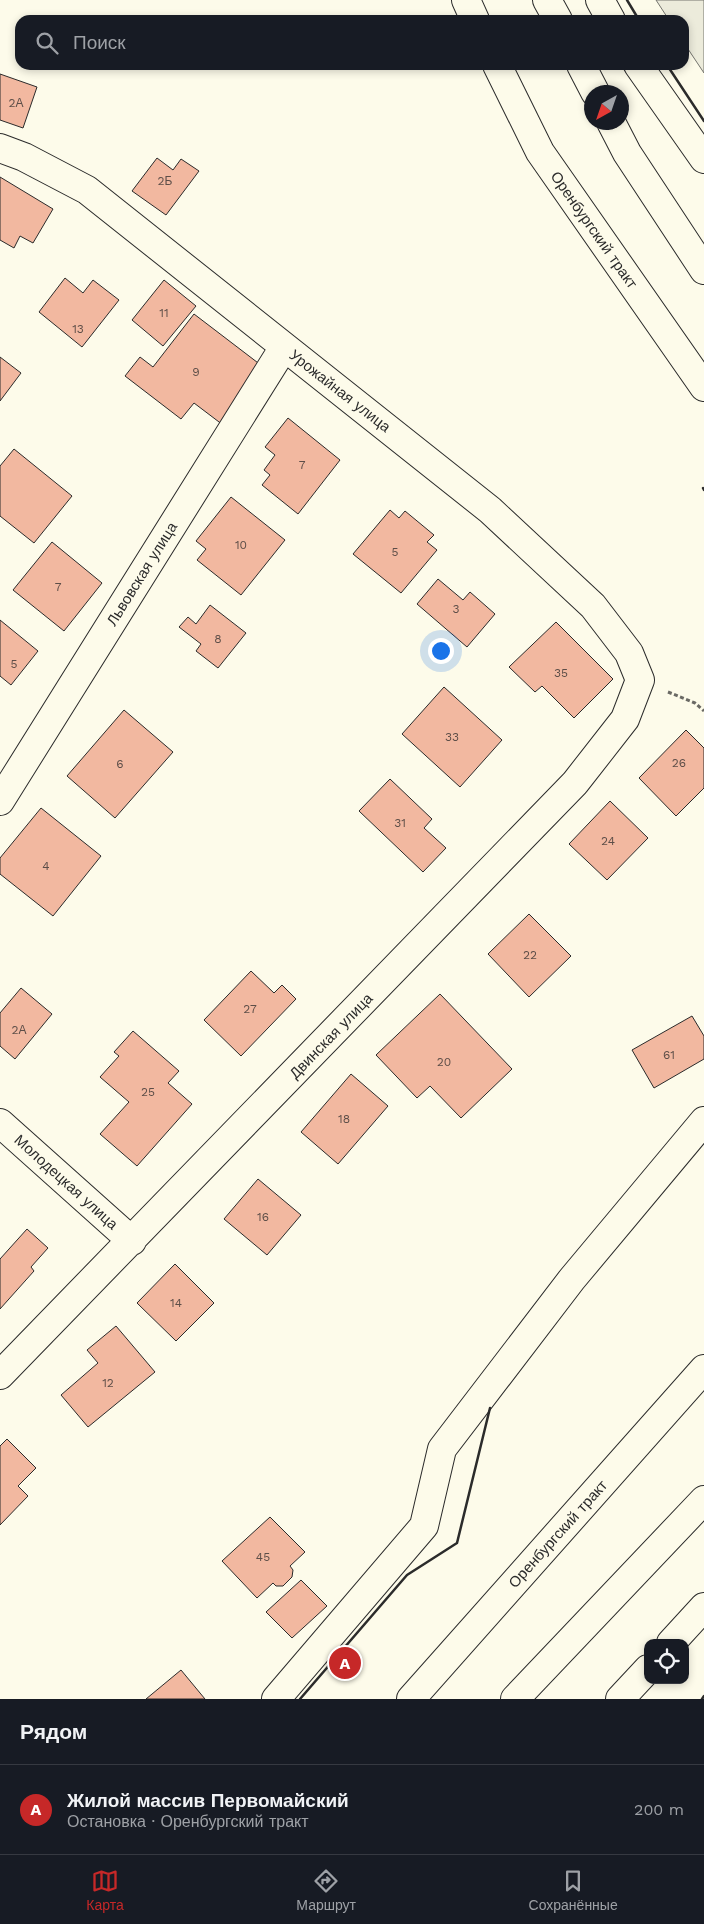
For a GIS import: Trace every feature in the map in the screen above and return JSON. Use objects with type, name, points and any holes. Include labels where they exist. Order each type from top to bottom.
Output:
[{"type":"street","points":[[466,0],[473,15]]},
{"type":"street","points":[[547,0],[555,15]]},
{"type":"street","points":[[600,0],[608,15]]},
{"type":"street","name":"Оренбургский тракт","points":[[499,70],[540,152],[704,387]]},
{"type":"street","points":[[584,70],[592,85]]},
{"type":"street","points":[[642,70],[704,159]]},
{"type":"street","points":[[615,130],[627,153],[704,270]]},
{"type":"street","name":"Урожайная улица","points":[[0,148],[24,157],[87,190],[490,510],[593,606],[629,653],[640,680]]},
{"type":"street","name":"Львовская улица","points":[[0,801],[284,347]]},
{"type":"street","name":"Двинская улица","points":[[0,1375],[575,783],[625,719],[640,680]]},
{"type":"street","points":[[276,1699],[424,1526],[442,1449],[572,1278],[704,1121]]},
{"type":"street","name":"Молодецкая улица","points":[[0,1123],[132,1241]]},
{"type":"street","name":"Оренбургский тракт","points":[[411,1699],[704,1369]]},
{"type":"street","points":[[515,1699],[704,1500]]},
{"type":"street","points":[[675,1639],[704,1607]]},
{"type":"street","points":[[620,1699],[644,1673]]},
{"type":"path","points":[[640,680],[695,703],[704,711]]},
{"type":"shaded area","points":[[656,0],[704,0],[704,73],[689,50],[689,15],[666,15]]},
{"type":"building","points":[[0,74],[37,87],[23,128],[0,120]]},
{"type":"building","points":[[157,158],[173,170],[181,159],[199,171],[166,215],[132,191]]},
{"type":"building","points":[[0,177],[53,209],[33,243],[20,236],[14,248],[0,240]]},
{"type":"building","points":[[65,278],[83,293],[93,280],[119,300],[82,347],[39,312]]},
{"type":"building","points":[[164,280],[196,306],[163,346],[132,320]]},
{"type":"building","points":[[194,314],[266,369],[223,425],[194,403],[181,419],[125,376],[140,357],[153,367]]},
{"type":"building","points":[[0,357],[21,373],[0,401]]},
{"type":"building","points":[[288,418],[340,460],[298,514],[262,485],[270,475],[264,470],[275,455],[265,447]]},
{"type":"building","points":[[14,449],[72,496],[34,543],[0,516],[0,466]]},
{"type":"building","points":[[231,497],[285,540],[241,595],[197,560],[206,549],[196,541]]},
{"type":"building","points":[[390,510],[399,518],[405,511],[434,535],[427,542],[437,550],[401,593],[353,554]]},
{"type":"building","points":[[52,542],[102,583],[64,631],[13,590]]},
{"type":"building","points":[[438,579],[463,600],[470,592],[495,614],[467,647],[417,604]]},
{"type":"building","points":[[210,605],[246,633],[218,668],[196,651],[201,644],[179,627],[188,617],[196,624]]},
{"type":"building","points":[[0,620],[38,651],[11,685],[0,676]]},
{"type":"building","points":[[556,622],[613,679],[574,718],[542,686],[535,692],[509,667]]},
{"type":"building","points":[[444,687],[502,740],[460,787],[402,734]]},
{"type":"building","points":[[124,710],[173,752],[115,818],[67,776]]},
{"type":"building","points":[[686,730],[704,748],[704,788],[676,816],[639,778]]},
{"type":"building","points":[[390,779],[432,819],[424,828],[446,848],[423,872],[359,811]]},
{"type":"building","points":[[610,801],[648,838],[607,880],[569,844]]},
{"type":"building","points":[[41,808],[101,856],[53,916],[0,874],[0,858]]},
{"type":"building","points":[[529,914],[571,956],[529,997],[488,954]]},
{"type":"building","points":[[251,971],[274,993],[282,985],[296,999],[241,1056],[204,1020]]},
{"type":"building","points":[[21,988],[52,1014],[15,1059],[0,1046],[0,1013]]},
{"type":"building","points":[[440,994],[512,1069],[461,1118],[430,1086],[417,1098],[376,1055]]},
{"type":"building","points":[[692,1016],[704,1036],[704,1059],[654,1088],[632,1050]]},
{"type":"building","points":[[133,1031],[179,1071],[168,1083],[192,1104],[137,1166],[100,1134],[129,1102],[100,1077],[119,1056],[114,1052]]},
{"type":"building","points":[[351,1074],[388,1106],[338,1164],[301,1132]]},
{"type":"building","points":[[258,1179],[301,1215],[267,1255],[224,1219]]},
{"type":"building","points":[[27,1229],[48,1248],[31,1267],[34,1271],[0,1309],[0,1259]]},
{"type":"building","points":[[175,1264],[214,1303],[176,1341],[137,1303]]},
{"type":"building","points":[[116,1326],[155,1372],[88,1427],[61,1395],[98,1363],[87,1350]]},
{"type":"building","points":[[7,1439],[36,1468],[18,1486],[28,1496],[0,1525],[0,1446]]},
{"type":"building","points":[[270,1517],[305,1552],[290,1566],[293,1570],[292,1577],[283,1586],[276,1586],[273,1583],[257,1598],[222,1561]]},
{"type":"building","points":[[301,1580],[327,1606],[292,1638],[266,1612]]},
{"type":"building","points":[[181,1670],[205,1699],[146,1699]]},
{"type":"wall","points":[[627,0],[636,15]]},
{"type":"wall","points":[[670,70],[704,121]]},
{"type":"wall","points":[[300,1699],[407,1575],[457,1543],[490,1408]]},
{"type":"place","name":"Жилой массив Первомайский","points":[[345,1663]]}]
